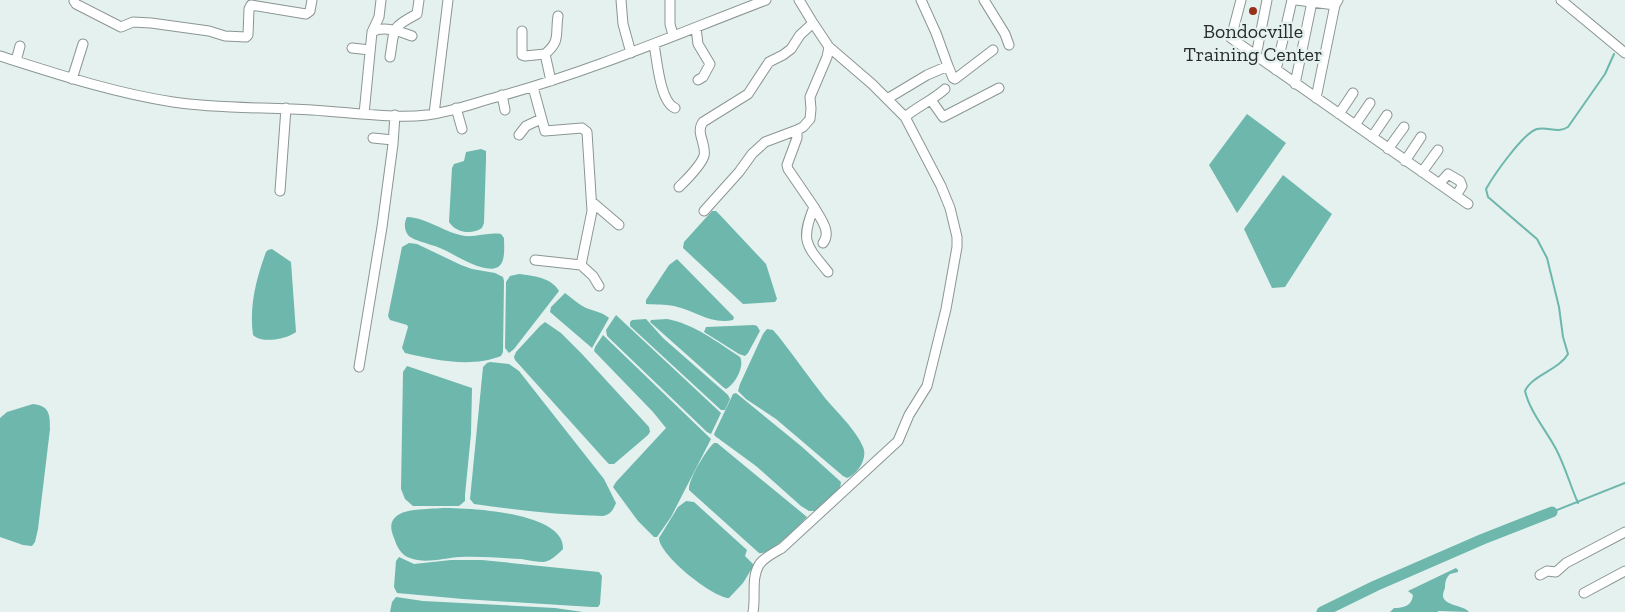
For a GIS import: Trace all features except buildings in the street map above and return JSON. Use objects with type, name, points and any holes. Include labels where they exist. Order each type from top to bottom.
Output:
[{"type":"street","points":[[74,0],[76,4],[121,27],[133,22],[151,23],[241,37],[248,35],[249,9],[251,5],[306,14],[310,11],[312,0]]},
{"type":"street","points":[[364,114],[372,32],[379,17],[381,0]]},
{"type":"street","points":[[390,57],[395,30],[400,23],[417,14],[419,0]]},
{"type":"street","points":[[434,114],[448,0]]},
{"type":"street","points":[[621,0],[622,24],[631,52]]},
{"type":"street","points":[[670,0],[670,24],[673,35]]},
{"type":"street","points":[[0,56],[72,78],[141,96],[175,102],[364,114],[434,114],[551,81],[696,28],[749,3],[766,0]]},
{"type":"street","points":[[753,612],[755,584],[761,562],[782,548],[898,441],[909,415],[927,386],[946,309],[957,246],[956,227],[950,208],[941,186],[905,116],[829,48],[799,0]]},
{"type":"street","points":[[921,0],[953,78],[955,79],[993,50]]},
{"type":"street","points":[[984,0],[1005,34],[1009,45]]},
{"type":"street","points":[[1241,0],[1231,38],[1468,204]]},
{"type":"street","points":[[1256,56],[1267,0]]},
{"type":"street","points":[[1276,70],[1292,0]]},
{"type":"street","points":[[1296,0],[1337,2],[1316,98]]},
{"type":"street","points":[[1561,0],[1625,53]]},
{"type":"street","points":[[1296,84],[1310,1]]},
{"type":"street","points":[[522,32],[522,55],[545,54],[556,43],[558,16]]},
{"type":"street","points":[[679,187],[704,156],[700,130],[703,122],[748,94],[769,62],[784,55],[791,49],[800,35],[813,23]]},
{"type":"street","points":[[696,28],[698,44],[710,64],[703,77],[698,80]]},
{"type":"street","points":[[372,32],[376,29],[395,30],[412,36]]},
{"type":"street","points":[[72,78],[83,44]]},
{"type":"street","points":[[654,44],[665,100],[675,108]]},
{"type":"street","points":[[16,61],[20,46]]},
{"type":"street","points":[[352,48],[370,50]]},
{"type":"street","points":[[704,211],[740,172],[752,154],[765,142],[803,127],[810,119],[810,97],[829,48]]},
{"type":"street","points":[[545,54],[551,81]]},
{"type":"street","points":[[887,99],[927,74],[948,66]]},
{"type":"street","points":[[533,87],[546,132],[582,128],[587,132],[592,202],[587,242],[581,266]]},
{"type":"street","points":[[931,100],[943,117],[999,88]]},
{"type":"street","points":[[905,116],[945,89]]},
{"type":"street","points":[[1339,114],[1353,93]]},
{"type":"street","points":[[502,95],[505,110]]},
{"type":"street","points":[[1355,125],[1370,103]]},
{"type":"street","points":[[280,191],[286,108]]},
{"type":"street","points":[[456,108],[462,129]]},
{"type":"street","points":[[359,367],[382,226],[395,115]]},
{"type":"street","points":[[1372,137],[1386,115]]},
{"type":"street","points":[[519,135],[526,126],[541,119]]},
{"type":"street","points":[[1388,148],[1404,127]]},
{"type":"street","points":[[797,130],[798,138],[787,165],[827,230],[827,237],[823,243]]},
{"type":"street","points":[[1405,160],[1421,137]]},
{"type":"street","points":[[373,138],[393,140]]},
{"type":"street","points":[[1422,172],[1438,150]]},
{"type":"street","points":[[1440,184],[1448,174],[1460,181],[1462,186],[1456,196]]},
{"type":"street","points":[[592,202],[619,226]]},
{"type":"street","points":[[814,207],[806,229],[806,241],[811,251],[828,272]]},
{"type":"street","points":[[535,260],[581,266],[593,276],[600,286]]},
{"type":"street","points":[[1540,574],[1547,571],[1556,572],[1566,563],[1625,532]]},
{"type":"street","points":[[1584,593],[1625,571]]},
{"type":"shaded area","points":[[1247,114],[1286,143],[1237,213],[1209,165]]},
{"type":"shaded area","points":[[481,149],[486,151],[484,223],[482,228],[474,232],[464,232],[456,229],[449,222],[452,168],[454,164],[464,161],[466,152]]},
{"type":"shaded area","points":[[1283,175],[1332,214],[1285,287],[1272,288],[1244,229]]},
{"type":"shaded area","points":[[712,211],[716,211],[766,264],[777,299],[775,302],[743,304],[683,248],[684,242]]},
{"type":"shaded area","points":[[407,217],[422,220],[465,236],[501,234],[504,238],[504,254],[501,265],[492,269],[477,266],[440,248],[413,239],[406,231]]},
{"type":"shaded area","points":[[409,243],[417,244],[472,269],[495,273],[503,277],[503,352],[501,356],[478,362],[453,362],[405,353],[402,348],[408,327],[407,325],[390,320],[388,316],[402,247]]},
{"type":"shaded area","points":[[272,249],[291,262],[296,332],[292,335],[268,340],[257,338],[253,335],[252,314],[259,272],[266,252]]},
{"type":"shaded area","points":[[677,259],[734,317],[733,320],[710,319],[674,306],[646,304],[646,300],[669,265]]},
{"type":"shaded area","points":[[519,274],[547,280],[556,286],[559,291],[509,353],[505,348],[506,282],[510,276]]},
{"type":"shaded area","points":[[565,293],[586,308],[609,318],[592,348],[550,312],[551,307]]},
{"type":"shaded area","points":[[616,315],[721,413],[711,434],[607,336],[606,330]]},
{"type":"shaded area","points":[[646,319],[663,338],[728,395],[730,399],[725,410],[721,410],[630,326],[632,320]]},
{"type":"shaded area","points":[[667,319],[696,329],[740,357],[740,370],[736,379],[729,387],[726,389],[723,387],[650,322],[651,320]]},
{"type":"shaded area","points":[[545,322],[561,333],[582,354],[649,427],[650,432],[648,435],[614,464],[609,464],[606,461],[515,360],[516,352]]},
{"type":"shaded area","points":[[754,325],[760,331],[745,356],[704,332],[706,327]]},
{"type":"shaded area","points":[[767,329],[773,330],[779,337],[860,441],[864,451],[863,461],[851,476],[847,478],[843,476],[776,419],[746,399],[738,391],[763,334]]},
{"type":"shaded area","points":[[603,335],[711,439],[671,517],[657,537],[654,537],[638,521],[613,487],[666,428],[594,351]]},
{"type":"shaded area","points":[[490,362],[509,364],[519,371],[604,479],[616,503],[610,513],[603,516],[538,512],[474,504],[470,499],[483,367]]},
{"type":"shaded area","points":[[407,366],[472,388],[471,434],[465,501],[459,506],[413,506],[405,499],[401,489],[403,372]]},
{"type":"shaded area","points":[[736,393],[801,446],[841,482],[840,488],[815,511],[809,511],[801,506],[756,466],[715,436],[714,434],[733,394]]},
{"type":"shaded area","points":[[33,404],[46,409],[50,419],[50,429],[38,529],[32,546],[0,537],[0,418],[7,412]]},
{"type":"shaded area","points":[[714,443],[717,443],[807,517],[784,540],[764,553],[759,553],[689,490],[691,479],[698,465]]},
{"type":"shaded area","points":[[686,501],[694,502],[747,550],[745,556],[754,565],[743,583],[729,598],[711,591],[688,574],[668,555],[661,545],[659,538],[678,507]]},
{"type":"shaded area","points":[[443,508],[493,511],[533,520],[549,527],[559,537],[563,549],[552,559],[544,562],[475,557],[422,561],[404,555],[394,538],[391,528],[393,520],[398,515],[406,512]]},
{"type":"shaded area","points":[[399,557],[414,564],[451,560],[482,560],[599,572],[602,576],[600,604],[598,607],[592,607],[397,593],[394,587],[396,561]]},
{"type":"shaded area","points":[[1456,568],[1458,572],[1450,574],[1447,579],[1443,596],[1450,604],[1469,612],[1390,612],[1394,608],[1404,607],[1411,602],[1413,595],[1408,591]]},
{"type":"shaded area","points":[[396,597],[423,601],[555,608],[583,612],[390,612],[392,602]]},
{"type":"waterway","points":[[1578,503],[1559,455],[1534,414],[1525,391],[1528,385],[1564,360],[1568,354],[1547,258],[1537,239],[1488,197],[1486,189],[1509,155],[1531,132],[1541,128],[1560,130],[1568,127],[1605,74],[1614,54]]},
{"type":"waterway","points":[[1552,512],[1625,483]]},
{"type":"waterway","points":[[1322,612],[1375,586],[1483,539],[1552,512]]},
{"type":"place","name":"Bondocville Training Center","points":[[1253,11]]}]
